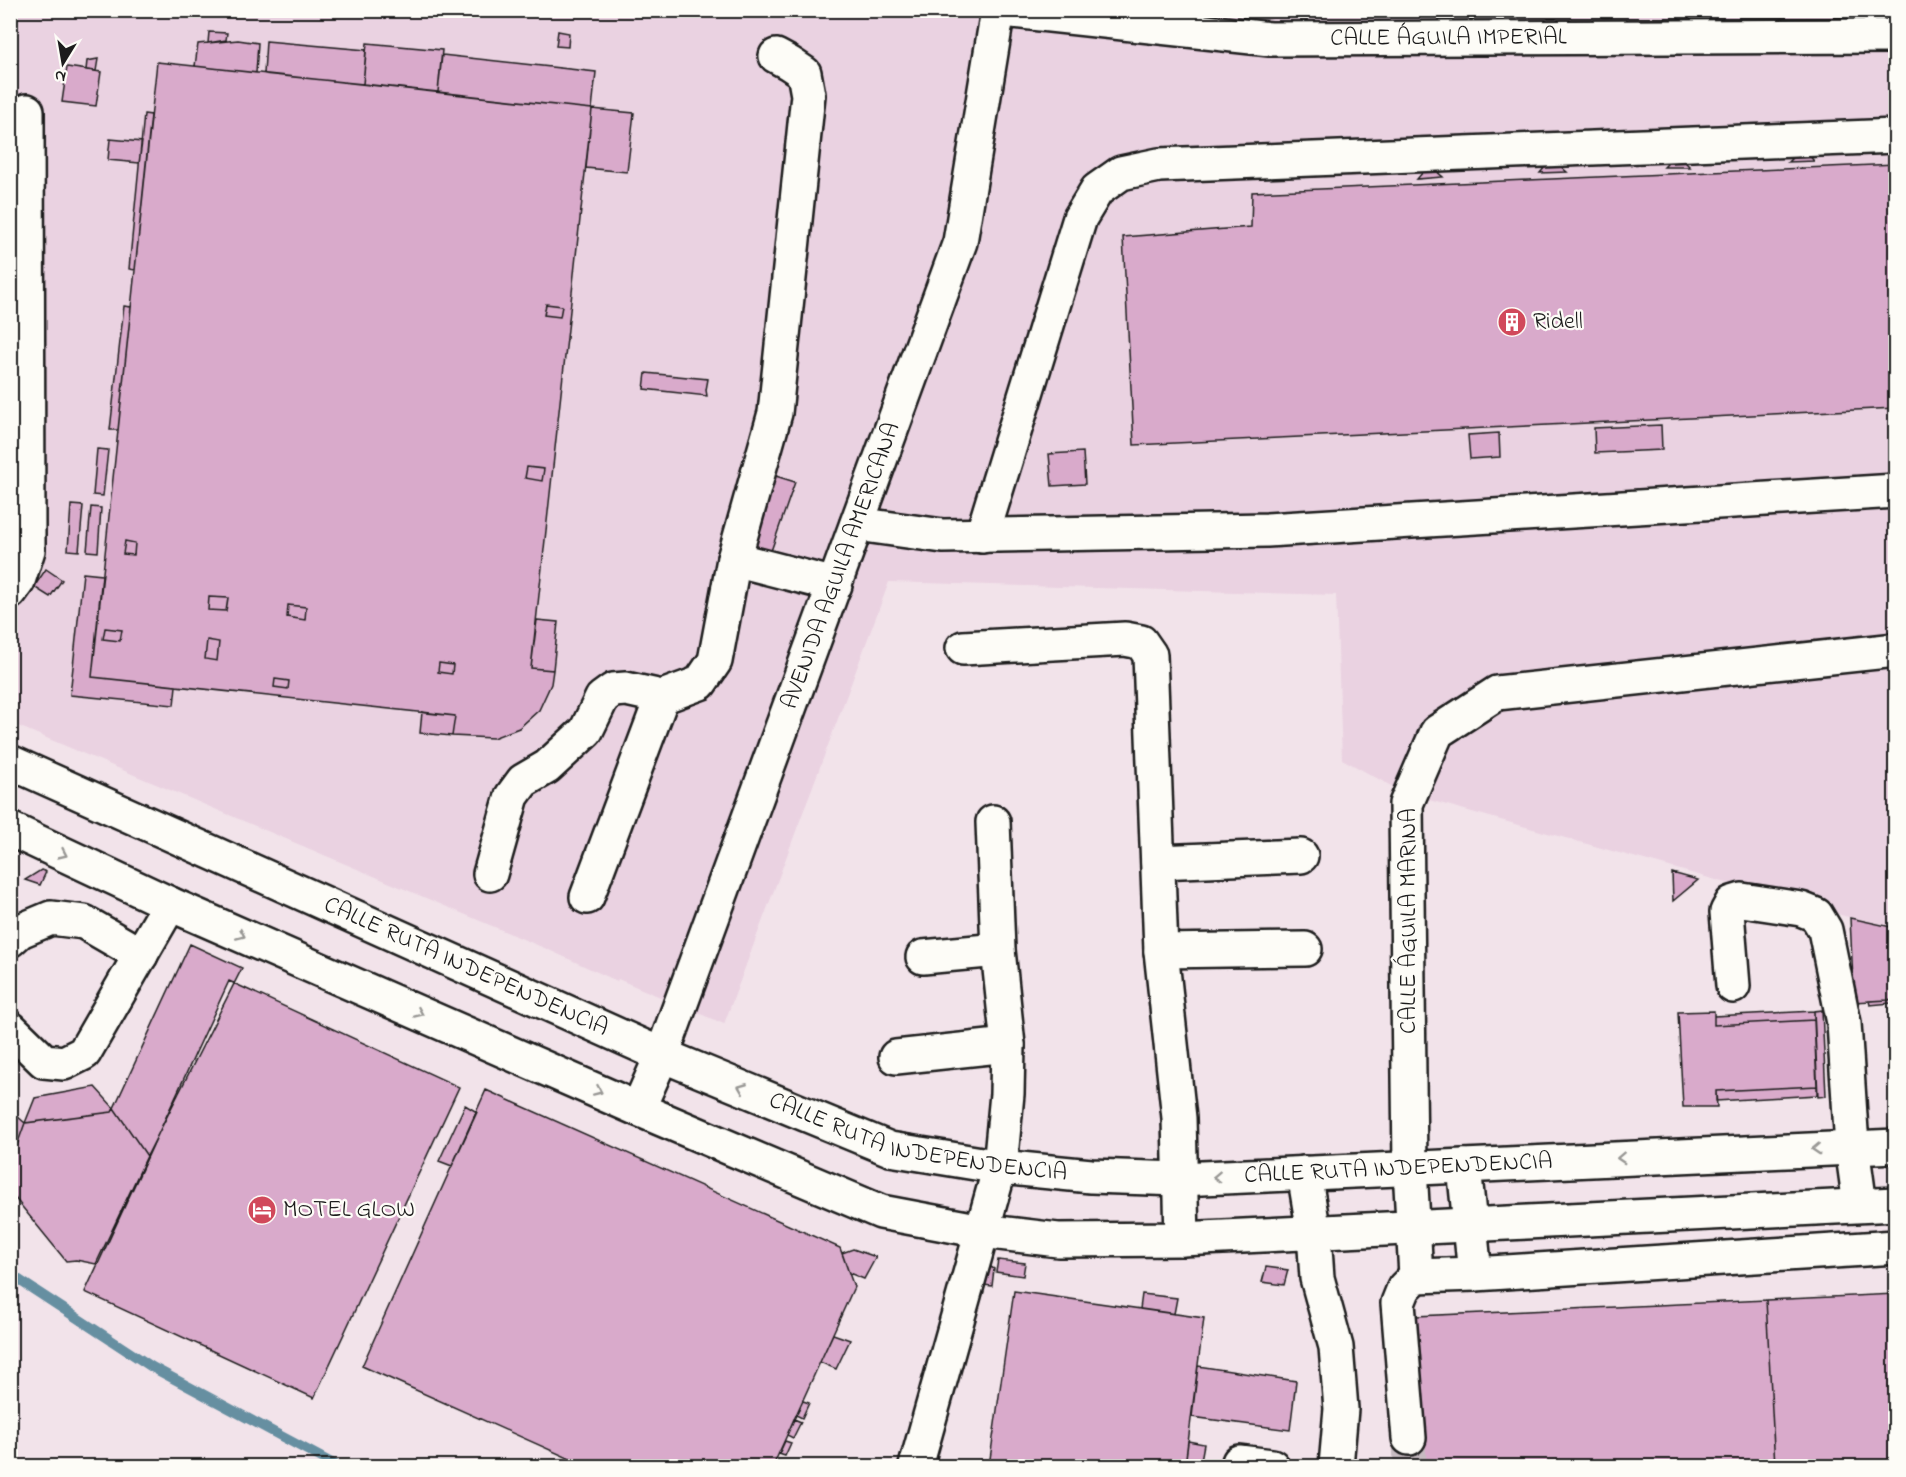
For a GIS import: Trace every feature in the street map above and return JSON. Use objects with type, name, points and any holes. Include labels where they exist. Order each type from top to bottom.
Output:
[{"type":"main road","name":"AVENIDA AGUILA AMERICANA","points":[[638,1108],[662,1055],[960,242],[998,10]]},
{"type":"main road","name":"CALLE ÁGUILA IMPERIAL","points":[[1003,10],[1270,39],[1896,36]]},
{"type":"main road","points":[[490,874],[512,796],[523,782],[547,767],[586,731],[602,698],[613,690],[626,689],[663,698],[700,683],[715,661],[734,559],[775,413],[808,95],[804,74],[776,56]]},
{"type":"main road","points":[[10,592],[18,582],[28,550],[27,111]]},
{"type":"main road","points":[[982,536],[1080,218],[1097,190],[1121,173],[1171,165],[1896,136]]},
{"type":"main road","points":[[857,524],[943,536],[1267,530],[1896,491]]},
{"type":"main road","points":[[734,559],[835,585]]},
{"type":"main road","points":[[963,648],[1125,639],[1141,642],[1150,655],[1161,951],[1179,1118],[1182,1239]]},
{"type":"main road","name":"CALLE ÁGUILA MARINA","points":[[1416,1276],[1410,1168],[1406,804],[1437,732],[1497,693],[1896,650]]},
{"type":"main road","points":[[587,897],[663,698]]},
{"type":"main road","name":"CALLE RUTA INDEPENDENCIA","points":[[10,762],[662,1055],[890,1149],[1000,1167],[1091,1176],[1180,1179],[1896,1146]]},
{"type":"main road","points":[[916,1467],[1000,1167],[1007,1094],[1008,1045],[998,950],[993,822]]},
{"type":"main road","points":[[10,829],[170,904],[881,1212],[982,1231],[1058,1240],[1182,1239],[1896,1204]]},
{"type":"main road","points":[[1158,862],[1301,856]]},
{"type":"main road","points":[[1733,986],[1727,912],[1731,903],[1742,900],[1802,909],[1816,915],[1825,930],[1844,1023],[1852,1147],[1860,1205]]},
{"type":"main road","points":[[10,1028],[44,1061],[64,1063],[84,1053],[170,904]]},
{"type":"main road","points":[[10,940],[20,931],[51,918],[84,922],[141,956]]},
{"type":"main road","points":[[1161,951],[1305,949]]},
{"type":"main road","points":[[923,957],[998,950]]},
{"type":"main road","points":[[896,1058],[1008,1045]]},
{"type":"main road","points":[[1464,1166],[1475,1274]]},
{"type":"main road","points":[[1304,1173],[1314,1233],[1317,1278],[1336,1347],[1341,1409],[1336,1467]]},
{"type":"main road","points":[[1409,1438],[1398,1303],[1404,1288],[1416,1276],[1896,1247]]},
{"type":"main road","points":[[1239,1462],[1272,1467]]},
{"type":"shaded area","points":[[10,11],[1895,11],[1895,930],[1404,793],[1342,759],[1336,595],[889,582],[724,1024],[618,979],[617,981],[549,950],[11,723]]},
{"type":"building","points":[[558,31],[569,33],[568,47],[556,46]]},
{"type":"building","points":[[209,32],[227,33],[226,40],[208,43]]},
{"type":"building","points":[[238,40],[258,43],[256,73],[195,66],[198,44]]},
{"type":"building","points":[[266,41],[366,50],[363,84],[264,74]]},
{"type":"building","points":[[367,43],[442,50],[438,92],[363,84]]},
{"type":"building","points":[[442,55],[596,72],[592,109],[438,92]]},
{"type":"building","points":[[98,59],[96,71],[86,70],[87,61]]},
{"type":"building","points":[[157,62],[592,109],[531,668],[553,670],[551,684],[539,710],[519,728],[493,738],[452,736],[455,716],[92,677]],"holes":[[[546,304],[562,306],[560,317],[544,315]],[[527,467],[544,469],[542,481],[525,478]],[[125,541],[135,543],[134,555],[123,554]],[[209,597],[228,598],[226,611],[208,610]],[[288,605],[306,607],[305,620],[287,617]],[[105,628],[122,630],[120,641],[103,639]],[[207,640],[219,642],[217,661],[205,659]],[[439,663],[453,665],[452,674],[438,672]],[[275,679],[289,681],[288,689],[274,687]]]},
{"type":"building","points":[[67,67],[101,72],[96,106],[62,102]]},
{"type":"building","points":[[592,109],[634,113],[627,172],[586,168]]},
{"type":"building","points":[[144,114],[151,115],[135,270],[129,269]]},
{"type":"building","points":[[110,139],[142,142],[139,163],[108,160]]},
{"type":"building","points":[[1802,148],[1814,161],[1788,162]]},
{"type":"building","points":[[1677,154],[1690,167],[1664,167]]},
{"type":"building","points":[[1552,159],[1567,172],[1540,173]]},
{"type":"building","name":"Ridell","points":[[1896,164],[1896,408],[1134,445],[1123,237],[1251,227],[1252,192]]},
{"type":"building","points":[[1429,165],[1443,177],[1417,179]]},
{"type":"building","points":[[546,304],[562,306],[560,317],[544,315]]},
{"type":"building","points":[[124,306],[131,307],[118,430],[110,430]]},
{"type":"building","points":[[646,373],[708,379],[707,396],[644,389]]},
{"type":"building","points":[[1661,425],[1662,450],[1595,453],[1594,428]]},
{"type":"building","points":[[1499,433],[1500,457],[1470,459],[1468,435]]},
{"type":"building","points":[[97,449],[108,450],[103,496],[93,495]]},
{"type":"building","points":[[1083,452],[1085,484],[1052,486],[1049,454]]},
{"type":"building","points":[[527,467],[544,469],[542,481],[525,478]]},
{"type":"building","points":[[766,473],[795,482],[771,551],[751,544]]},
{"type":"building","points":[[71,505],[83,506],[79,551],[68,550]]},
{"type":"building","points":[[91,507],[101,508],[98,552],[87,551]]},
{"type":"building","points":[[125,541],[135,543],[134,555],[123,554]]},
{"type":"building","points":[[46,569],[62,580],[50,597],[34,587]]},
{"type":"building","points":[[83,573],[102,575],[92,677],[176,686],[174,705],[70,695]]},
{"type":"building","points":[[209,597],[228,598],[226,611],[208,610]]},
{"type":"building","points":[[288,605],[306,607],[305,620],[287,617]]},
{"type":"building","points":[[537,620],[558,622],[553,670],[531,668]]},
{"type":"building","points":[[105,628],[122,630],[120,641],[103,639]]},
{"type":"building","points":[[207,640],[219,642],[217,661],[205,659]]},
{"type":"building","points":[[439,663],[453,665],[452,674],[438,672]]},
{"type":"building","points":[[275,679],[289,681],[288,689],[274,687]]},
{"type":"building","points":[[422,712],[455,716],[452,736],[420,733]]},
{"type":"building","points":[[41,870],[46,872],[40,885],[25,880]]},
{"type":"building","points":[[1672,873],[1698,880],[1673,901]]},
{"type":"building","points":[[1850,918],[1896,928],[1896,996],[1889,1000],[1854,1002]]},
{"type":"building","points":[[190,944],[242,968],[147,1156],[114,1108]]},
{"type":"building","name":"MOTEL GLOW","points":[[229,981],[459,1087],[314,1398],[85,1292]]},
{"type":"building","points":[[1896,996],[1896,1000],[1891,1003],[1870,1005],[1869,1001],[1889,1000]]},
{"type":"building","points":[[1822,1010],[1826,1096],[1818,1097],[1814,1011]]},
{"type":"building","points":[[1714,1011],[1714,1025],[1814,1020],[1817,1086],[1716,1091],[1717,1107],[1683,1107],[1678,1012]]},
{"type":"building","points":[[1814,1011],[1814,1020],[1714,1025],[1714,1016]]},
{"type":"building","points":[[1817,1086],[1817,1095],[1716,1101],[1716,1091]]},
{"type":"building","points":[[95,1087],[114,1108],[112,1112],[25,1123],[35,1098]]},
{"type":"building","points":[[486,1090],[840,1248],[854,1287],[773,1466],[586,1466],[362,1366]]},
{"type":"building","points":[[465,1105],[477,1112],[452,1166],[439,1161]]},
{"type":"building","points":[[114,1108],[147,1156],[96,1264],[76,1260],[66,1261],[10,1192],[10,1151],[17,1145],[25,1123],[112,1112]]},
{"type":"building","points":[[10,1110],[25,1123],[17,1145],[10,1151]]},
{"type":"building","points":[[853,1249],[876,1257],[864,1279],[849,1273],[842,1253]]},
{"type":"building","points":[[998,1260],[1025,1263],[1023,1276],[996,1272]]},
{"type":"building","points":[[986,1264],[994,1269],[992,1286],[974,1284]]},
{"type":"building","points":[[1266,1267],[1288,1270],[1284,1285],[1262,1282]]},
{"type":"building","points":[[1014,1291],[1204,1318],[1185,1466],[989,1466]]},
{"type":"building","points":[[1142,1294],[1177,1298],[1174,1314],[1140,1309]]},
{"type":"building","points":[[1896,1294],[1896,1466],[1775,1466],[1766,1300]]},
{"type":"building","points":[[1766,1300],[1775,1466],[1421,1466],[1416,1316]]},
{"type":"building","points":[[833,1334],[850,1340],[836,1369],[820,1362]]},
{"type":"building","points":[[1198,1366],[1296,1381],[1290,1430],[1192,1417]]},
{"type":"building","points":[[803,1401],[809,1403],[802,1418],[796,1415]]},
{"type":"building","points":[[794,1419],[801,1422],[793,1438],[787,1435]]},
{"type":"building","points":[[1402,1438],[1421,1438],[1421,1466],[1402,1466]]},
{"type":"building","points":[[785,1441],[791,1443],[785,1456],[779,1454]]},
{"type":"building","points":[[1188,1441],[1204,1444],[1200,1466],[1185,1466]]},
{"type":"waterway","points":[[10,1274],[152,1367],[337,1466]]},
{"type":"tunnel","points":[[1409,1438],[1410,1466]]},
{"type":"place","name":"Ridell","points":[[1512,322]]},
{"type":"place","name":"MOTEL GLOW","points":[[262,1210]]}]
